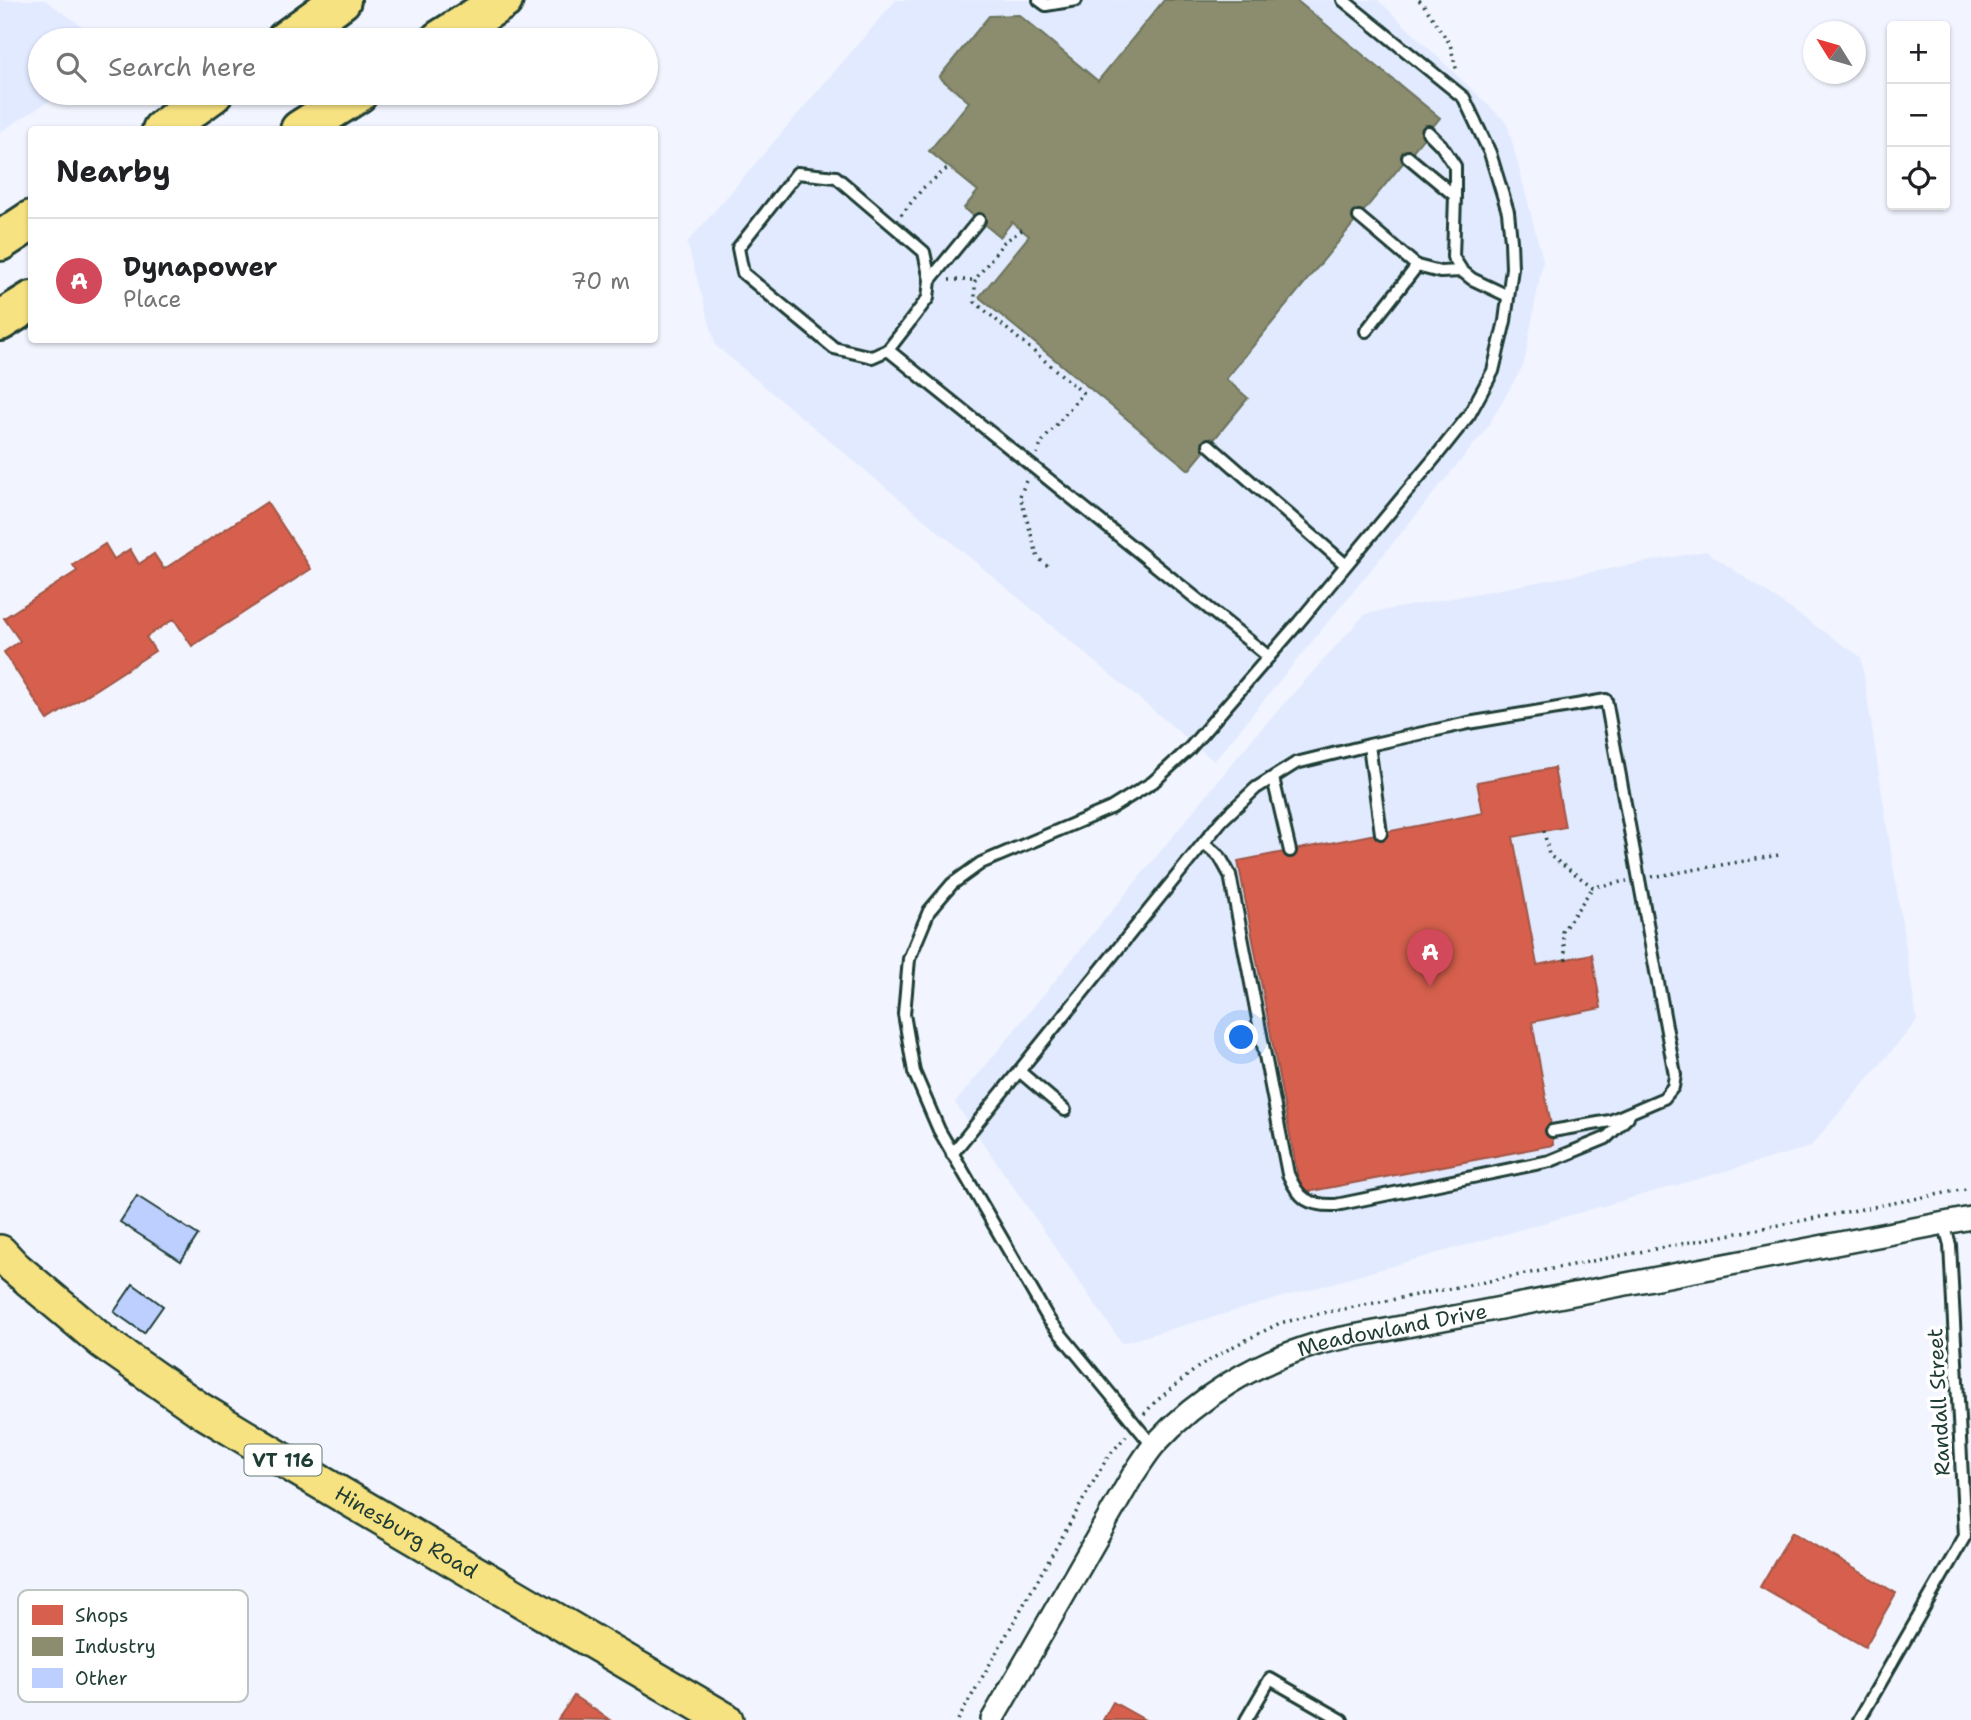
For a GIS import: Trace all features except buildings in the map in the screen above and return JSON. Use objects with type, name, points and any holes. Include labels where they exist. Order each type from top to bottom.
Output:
[{"type":"highway","points":[[302,28],[341,0]]},
{"type":"highway","points":[[459,28],[503,0]]},
{"type":"highway","points":[[168,126],[196,105]]},
{"type":"highway","points":[[306,126],[339,105]]},
{"type":"highway","points":[[0,241],[28,223]]},
{"type":"highway","points":[[0,321],[28,304]]},
{"type":"main road","name":"Hinesburg Road","points":[[0,1252],[103,1342],[199,1409],[726,1720]]},
{"type":"street","name":"Meadowland Drive","points":[[992,1720],[1133,1475],[1153,1446],[1190,1410],[1219,1389],[1265,1364],[1317,1344],[1391,1328],[1971,1218]]},
{"type":"lane","points":[[1039,0],[1046,5],[1076,0]]},
{"type":"lane","points":[[1153,1446],[1049,1320],[939,1130],[914,1072],[904,1014],[909,959],[929,911],[952,884],[981,863],[1111,808],[1153,782],[1189,749],[1269,657],[1469,415],[1493,371],[1505,321],[1511,241],[1508,212],[1490,153],[1464,98],[1343,0]]},
{"type":"lane","points":[[1428,132],[1455,166],[1453,257],[1462,271],[1472,279],[1508,296]]},
{"type":"lane","points":[[1408,157],[1455,196]]},
{"type":"lane","points":[[797,173],[836,177],[892,225],[924,251],[930,280],[928,298],[888,349],[872,357],[834,348],[743,273],[738,248],[797,173]]},
{"type":"lane","points":[[1359,217],[1417,266],[1440,272],[1462,271]]},
{"type":"lane","points":[[930,280],[979,220]]},
{"type":"lane","points":[[1366,331],[1417,266]]},
{"type":"lane","points":[[888,349],[1269,657]]},
{"type":"lane","points":[[1209,445],[1346,565]]},
{"type":"lane","points":[[952,1154],[1203,843],[1256,788],[1296,763],[1468,723],[1606,700],[1675,1075],[1673,1087],[1664,1098],[1636,1111],[1610,1121],[1552,1131]]},
{"type":"lane","points":[[1369,745],[1381,833]]},
{"type":"lane","points":[[1273,778],[1290,851]]},
{"type":"lane","points":[[1203,843],[1220,857],[1230,875],[1288,1174],[1295,1190],[1307,1200],[1319,1206],[1336,1205],[1550,1161],[1606,1138],[1636,1111]]},
{"type":"lane","points":[[1019,1071],[1065,1110]]},
{"type":"lane","name":"Randall Street","points":[[1859,1720],[1965,1536],[1950,1245],[1944,1223]]},
{"type":"lane","points":[[1246,1720],[1270,1679],[1342,1720]]},
{"type":"path","points":[[1419,0],[1450,44],[1464,98]]},
{"type":"path","points":[[892,225],[923,188],[949,167]]},
{"type":"path","points":[[1022,230],[1004,242],[975,280],[975,302],[1083,393],[1042,442],[1020,496],[1038,558],[1048,566]]},
{"type":"path","points":[[930,280],[975,280]]},
{"type":"path","points":[[1566,960],[1562,932],[1593,887]]},
{"type":"path","points":[[958,1720],[1107,1458],[1155,1402],[1197,1368],[1232,1347],[1280,1323],[1323,1313],[1971,1188]]},
{"type":"shaded area","points":[[0,0],[45,0],[85,28],[28,28],[28,105],[43,105],[0,132]]},
{"type":"shaded area","points":[[896,0],[1378,0],[1507,123],[1543,260],[1524,364],[1485,431],[1214,761],[716,346],[687,243]]},
{"type":"shaded area","points":[[1706,551],[1861,657],[1917,1021],[1810,1147],[1122,1343],[955,1103],[1253,738],[1365,614]]},
{"type":"place","name":"Dynapower","points":[[1430,987]]}]
